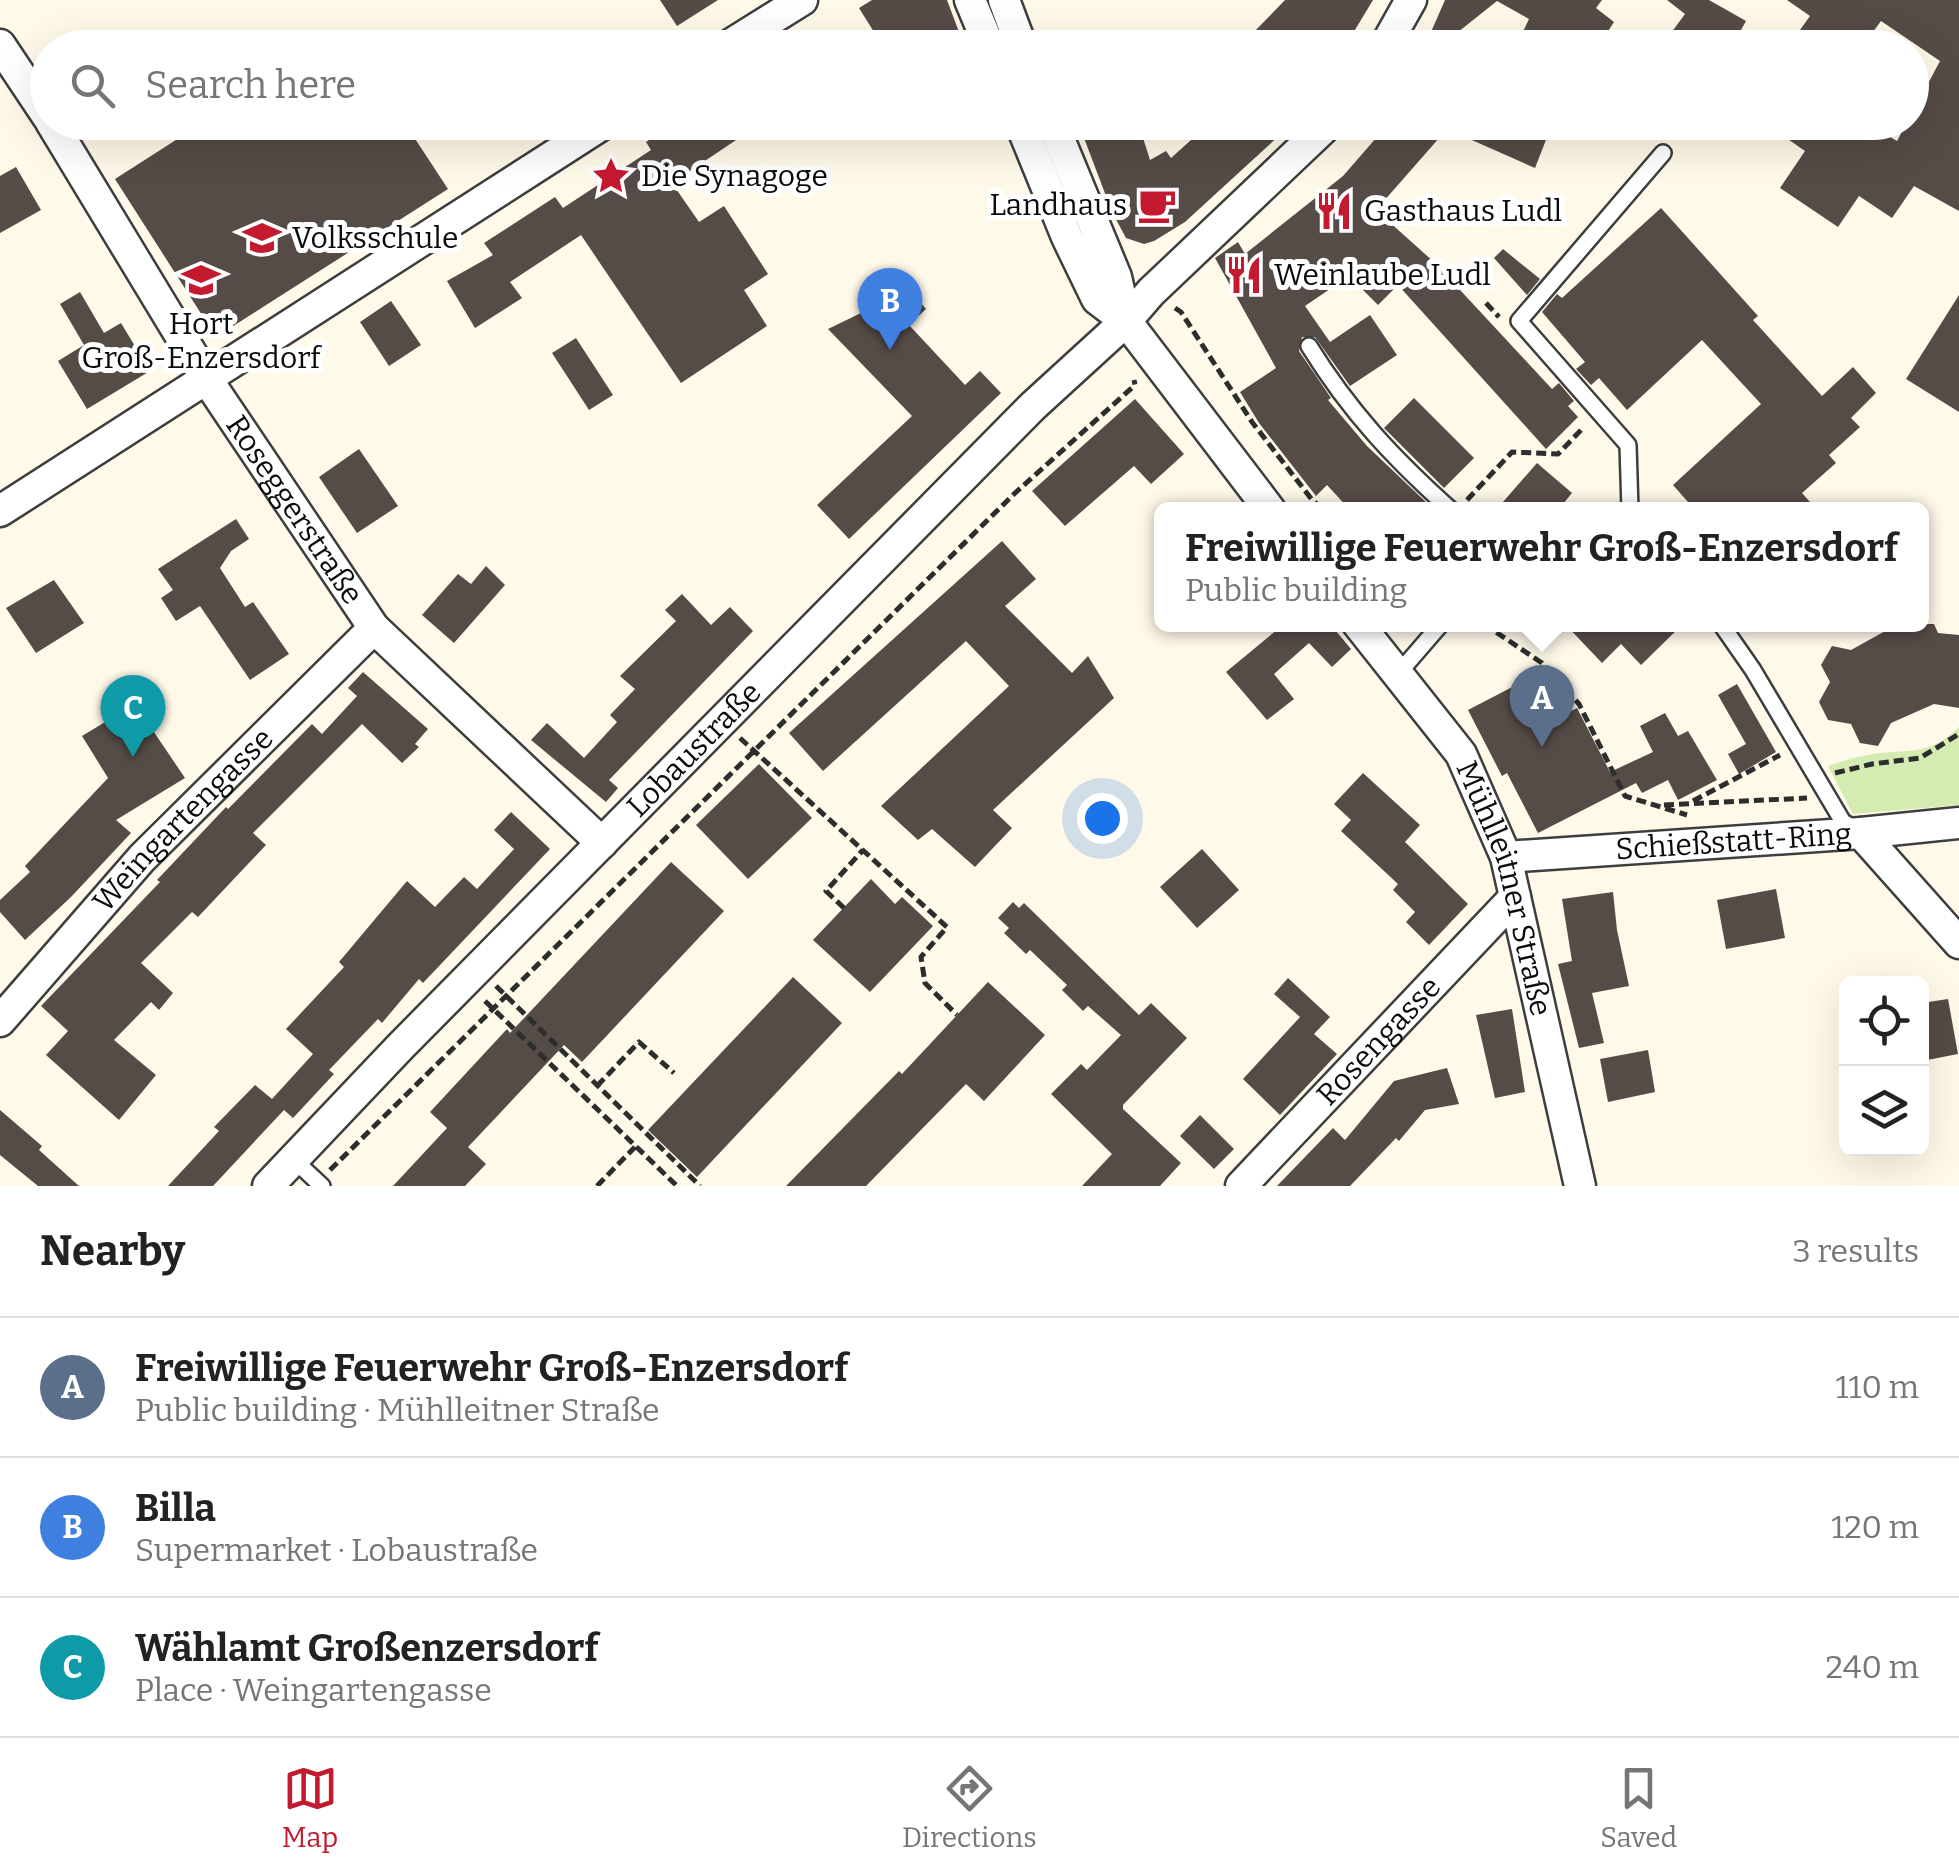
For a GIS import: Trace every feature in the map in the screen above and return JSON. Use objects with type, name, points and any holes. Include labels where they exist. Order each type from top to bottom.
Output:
[{"type":"street","points":[[754,30],[802,0]]},
{"type":"street","points":[[970,0],[982,30]]},
{"type":"street","points":[[1004,0],[1015,30]]},
{"type":"street","points":[[1394,30],[1412,0]]},
{"type":"street","name":"Roseggerstraße","points":[[0,45],[30,91]]},
{"type":"street","name":"Roseggerstraße","points":[[61,140],[208,381],[374,628],[602,843]]},
{"type":"street","points":[[0,511],[578,140]]},
{"type":"street","points":[[1027,140],[1097,299],[1135,333],[1264,502]]},
{"type":"street","points":[[1059,140],[1116,276],[1135,333]]},
{"type":"street","name":"Lobaustraße","points":[[268,1186],[1033,406],[1135,333],[1151,292],[1311,140]]},
{"type":"street","name":"Weingartengasse","points":[[0,1021],[142,858],[374,628]]},
{"type":"street","name":"Mühlleitner Straße","points":[[1364,632],[1461,754],[1506,857],[1580,1186]]},
{"type":"street","name":"Schießstatt-Ring","points":[[1506,857],[1959,823]]},
{"type":"street","points":[[1861,833],[1959,943]]},
{"type":"street","name":"Rosengasse","points":[[1241,1186],[1515,897]]},
{"type":"lane","points":[[1630,502],[1628,444],[1519,320],[1663,153]]},
{"type":"lane","points":[[1309,346],[1333,385],[1389,454],[1445,502]]},
{"type":"lane","points":[[1398,675],[1434,632]]},
{"type":"lane","points":[[1727,632],[1830,796],[1842,822],[1861,833]]},
{"type":"lane","points":[[292,1158],[320,1184]]},
{"type":"path","points":[[1151,292],[1181,312],[1252,422],[1313,502]]},
{"type":"path","points":[[1486,303],[1499,318]]},
{"type":"path","points":[[320,1184],[1014,494],[1135,385],[1135,333]]},
{"type":"path","points":[[1462,502],[1512,452],[1558,454],[1590,421]]},
{"type":"path","points":[[1496,632],[1542,663],[1578,704],[1626,796],[1689,816]]},
{"type":"path","points":[[723,722],[947,927],[921,957],[925,983],[957,1015]]},
{"type":"path","points":[[1818,778],[1872,764],[1920,758],[1959,734]]},
{"type":"path","points":[[1689,804],[1796,746]]},
{"type":"path","points":[[1656,805],[1830,796]]},
{"type":"path","points":[[844,908],[826,891],[862,850]]},
{"type":"path","points":[[472,975],[507,997],[700,1186]]},
{"type":"path","points":[[472,975],[492,1009],[677,1186]]},
{"type":"path","points":[[598,1086],[638,1042],[674,1073]]},
{"type":"path","points":[[598,1186],[636,1146]]},
{"type":"green space","points":[[1959,727],[1959,805],[1853,814],[1828,766],[1863,756],[1926,748]]},
{"type":"building","points":[[660,0],[718,0],[677,26]]},
{"type":"building","points":[[872,0],[947,0],[958,30],[873,30],[859,8]]},
{"type":"building","points":[[1285,0],[1373,0],[1355,30],[1256,30]]},
{"type":"building","points":[[1445,0],[1602,0],[1596,8],[1614,22],[1609,30],[1524,30],[1529,19],[1497,1],[1461,30],[1432,30]]},
{"type":"building","points":[[1667,0],[1709,0],[1746,21],[1741,30],[1673,30],[1685,14]]},
{"type":"building","points":[[1787,0],[1959,0],[1959,211],[1914,186],[1892,218],[1859,196],[1838,227],[1780,188],[1805,151],[1789,140],[1929,140],[1929,82],[1940,61],[1929,54],[1929,30],[1894,30],[1881,21],[1874,30],[1800,30],[1810,16]]},
{"type":"building","name":"Volksschule","points":[[176,140],[416,140],[448,189],[216,337],[115,179]]},
{"type":"building","points":[[736,140],[672,183],[699,222],[724,206],[768,274],[744,290],[767,326],[681,383],[581,235],[510,282],[522,298],[475,328],[447,281],[493,255],[484,243],[555,197],[563,208],[651,150],[646,142]]},
{"type":"building","points":[[1085,140],[1144,140],[1150,160],[1166,151],[1171,158],[1191,140],[1274,140],[1185,222],[1154,241],[1144,244],[1126,238]]},
{"type":"building","points":[[1374,140],[1437,140],[1376,210],[1435,263],[1552,389],[1559,383],[1574,401],[1568,406],[1578,417],[1546,449],[1398,285],[1378,305],[1349,276],[1305,306],[1330,342],[1370,315],[1397,355],[1350,386],[1315,337],[1302,337],[1299,351],[1331,398],[1328,400],[1367,446],[1426,502],[1343,502],[1327,485],[1316,496],[1259,423],[1240,392],[1276,368],[1215,258],[1238,242],[1245,254],[1343,176]]},
{"type":"building","points":[[1472,140],[1546,140],[1535,168]]},
{"type":"building","points":[[16,167],[41,210],[0,233],[0,176]]},
{"type":"building","points":[[1661,208],[1758,316],[1753,320],[1822,396],[1853,367],[1876,393],[1851,418],[1860,427],[1829,455],[1836,463],[1802,493],[1810,502],[1688,502],[1673,485],[1761,404],[1702,340],[1627,410],[1599,378],[1591,385],[1576,369],[1585,362],[1542,312],[1557,294],[1562,298]]},
{"type":"building","points":[[1503,249],[1540,279],[1527,295],[1494,258]]},
{"type":"building","points":[[904,283],[926,309],[909,325],[965,385],[980,371],[1001,393],[849,539],[817,505],[912,416],[828,329],[861,313],[866,318]]},
{"type":"building","points":[[80,292],[104,333],[121,323],[150,371],[87,409],[58,361],[84,345],[60,304]]},
{"type":"building","points":[[1959,295],[1959,412],[1906,379]]},
{"type":"building","points":[[391,301],[421,345],[389,366],[360,322]]},
{"type":"building","points":[[576,338],[613,395],[589,410],[552,353]]},
{"type":"building","points":[[1414,398],[1474,458],[1444,488],[1384,428]]},
{"type":"building","points":[[1135,399],[1184,454],[1151,484],[1134,466],[1065,526],[1032,491]]},
{"type":"building","points":[[359,449],[398,506],[357,533],[319,477]]},
{"type":"building","points":[[1537,463],[1572,493],[1565,502],[1503,502]]},
{"type":"building","points":[[236,519],[249,539],[231,551],[220,568],[245,607],[253,602],[289,654],[250,680],[200,606],[176,621],[161,598],[173,590],[158,569]]},
{"type":"building","points":[[1002,541],[1036,579],[1005,606],[1072,673],[1088,656],[1114,698],[993,810],[1012,828],[975,867],[932,829],[918,840],[881,806],[1009,686],[966,641],[823,771],[789,733]]},
{"type":"building","points":[[486,566],[505,585],[454,643],[422,615],[458,574],[471,584]]},
{"type":"building","points":[[54,580],[84,623],[36,653],[6,608]]},
{"type":"building","points":[[682,594],[711,625],[730,607],[753,631],[609,780],[618,788],[606,802],[531,740],[547,723],[584,758],[617,722],[610,715],[635,689],[620,676],[676,621],[665,610]]},
{"type":"building","points":[[1929,624],[1934,624],[1938,633],[1959,635],[1959,708],[1934,704],[1891,723],[1878,746],[1860,743],[1851,724],[1828,720],[1819,702],[1830,682],[1821,665],[1832,646],[1851,650],[1884,632],[1929,632]]},
{"type":"building","points":[[1274,632],[1337,632],[1351,649],[1332,667],[1309,643],[1274,674],[1294,699],[1267,720],[1226,672]]},
{"type":"building","points":[[1573,632],[1675,632],[1641,665],[1621,644],[1602,663]]},
{"type":"building","points":[[363,672],[428,729],[415,744],[419,747],[402,763],[362,724],[253,833],[266,845],[198,917],[192,912],[141,963],[173,993],[159,1010],[151,1002],[114,1040],[156,1075],[119,1120],[46,1055],[68,1031],[41,1006],[226,807],[312,724],[322,734],[357,696],[348,688]]},
{"type":"building","points":[[1520,683],[1535,711],[1544,707],[1552,721],[1577,708],[1610,772],[1653,752],[1640,726],[1665,713],[1678,736],[1688,731],[1717,780],[1678,800],[1668,780],[1642,793],[1636,783],[1538,833],[1507,773],[1502,776],[1468,710]]},
{"type":"building","points":[[1737,684],[1776,752],[1739,774],[1728,754],[1746,744],[1718,695]]},
{"type":"building","points":[[135,704],[185,778],[116,820],[131,833],[25,940],[0,912],[0,900],[30,872],[25,866],[108,778],[82,736]]},
{"type":"building","points":[[759,764],[812,818],[748,879],[696,825]]},
{"type":"building","points":[[1363,773],[1420,825],[1405,842],[1468,904],[1429,945],[1406,922],[1415,912],[1393,890],[1398,884],[1341,831],[1351,820],[1334,804]]},
{"type":"building","points":[[511,812],[550,849],[423,983],[419,979],[382,1023],[378,1019],[329,1070],[334,1074],[293,1118],[284,1110],[213,1186],[168,1186],[219,1131],[214,1127],[255,1085],[272,1099],[313,1054],[286,1029],[344,967],[339,962],[407,881],[435,907],[464,877],[477,889],[514,849],[494,830]]},
{"type":"building","points":[[1202,849],[1239,890],[1197,928],[1160,887]]},
{"type":"building","points":[[671,862],[724,911],[582,1062],[564,1045],[468,1147],[486,1164],[465,1186],[393,1186],[447,1128],[430,1112]]},
{"type":"building","points":[[871,879],[895,904],[902,897],[933,926],[870,992],[813,940]]},
{"type":"building","points":[[1776,889],[1785,938],[1726,949],[1717,900]]},
{"type":"building","points":[[1613,892],[1629,986],[1592,993],[1604,1043],[1579,1048],[1558,964],[1572,961],[1562,899]]},
{"type":"building","points":[[1013,902],[1019,908],[1024,903],[1139,1015],[1151,1003],[1187,1038],[1123,1105],[1181,1163],[1160,1186],[1082,1186],[1112,1154],[1051,1094],[1081,1064],[1087,1070],[1121,1035],[1088,1006],[1083,1011],[1062,990],[1067,985],[1030,950],[1026,954],[1004,933],[1009,928],[998,918]]},
{"type":"building","points":[[793,977],[842,1023],[697,1177],[648,1130]]},
{"type":"building","points":[[1288,978],[1330,1017],[1314,1034],[1337,1054],[1280,1115],[1243,1079],[1300,1017],[1274,994]]},
{"type":"building","points":[[988,982],[1045,1035],[984,1101],[966,1084],[866,1186],[786,1186],[899,1071],[902,1074]]},
{"type":"building","points":[[1948,999],[1958,1054],[1929,1060],[1929,1002]]},
{"type":"building","points":[[1512,1009],[1525,1092],[1495,1098],[1476,1015]]},
{"type":"building","points":[[1648,1050],[1655,1092],[1608,1102],[1600,1059]]},
{"type":"building","points":[[1447,1068],[1459,1104],[1425,1110],[1399,1141],[1396,1138],[1350,1186],[1277,1186],[1333,1128],[1345,1140],[1394,1081]]},
{"type":"building","points":[[0,1110],[42,1146],[39,1150],[79,1186],[38,1186],[0,1155]]},
{"type":"building","points":[[1200,1115],[1234,1149],[1214,1169],[1180,1136]]},
{"type":"place","name":"Die Synagoge","points":[[611,176]]},
{"type":"place","name":"Landhaus","points":[[1157,205]]},
{"type":"place","name":"Gasthaus Ludl","points":[[1334,211]]},
{"type":"place","name":"Volksschule","points":[[262,238]]},
{"type":"place","name":"Weinlaube Ludl","points":[[1244,275]]},
{"type":"place","name":"Hort Groß-Enzersdorf","points":[[201,280]]},
{"type":"place","name":"Billa","points":[[890,350]]},
{"type":"place","name":"Freiwillige Feuerwehr Groß-Enzersdorf","points":[[1542,747]]},
{"type":"place","name":"Wählamt Großenzersdorf","points":[[133,757]]}]
